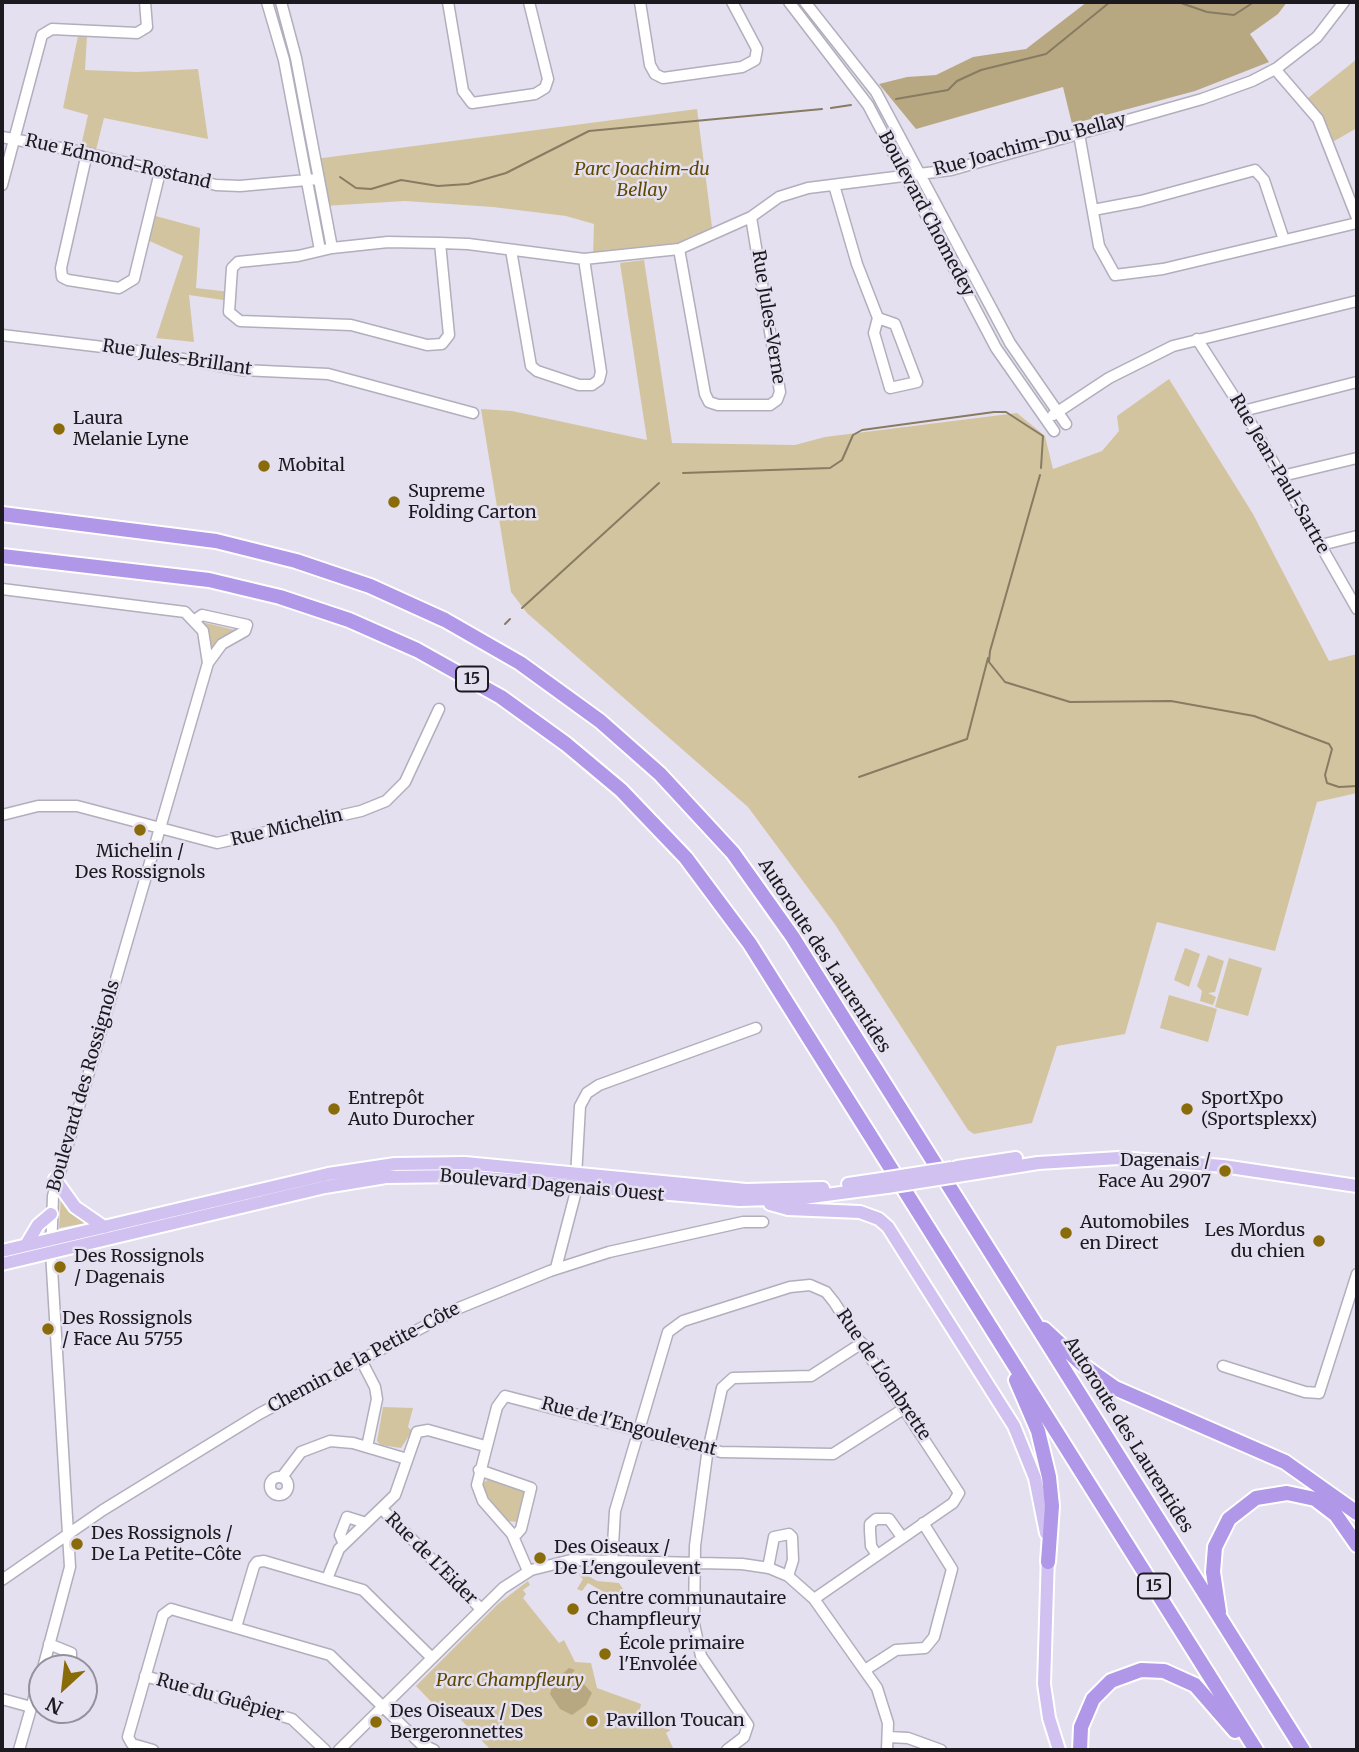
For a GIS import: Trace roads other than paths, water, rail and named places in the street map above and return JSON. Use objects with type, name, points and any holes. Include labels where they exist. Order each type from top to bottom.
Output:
[{"type":"highway","name":"Autoroute des Laurentides","points":[[2,514],[203,539],[331,572],[401,600],[462,629],[520,663],[593,715],[668,782],[757,885],[1303,1750]]},
{"type":"highway","name":"15","points":[[2,556],[188,576],[310,606],[376,631],[456,670],[512,705],[573,749],[653,822],[723,906],[1052,1423],[1256,1750]]},
{"type":"highway","points":[[981,1314],[1024,1396],[1044,1451],[1052,1506],[1048,1562]]},
{"type":"highway","points":[[1030,1315],[1084,1366],[1115,1388],[1285,1462],[1357,1513]]},
{"type":"highway","points":[[1221,1620],[1213,1572],[1215,1547],[1229,1519],[1252,1501],[1282,1492],[1315,1499],[1336,1515],[1357,1545]]},
{"type":"highway","points":[[1080,1750],[1083,1719],[1097,1694],[1118,1677],[1148,1670],[1170,1673],[1199,1688],[1250,1750]]},
{"type":"main road","name":"Boulevard Dagenais Ouest","points":[[2,1264],[103,1227],[328,1174],[385,1165],[465,1163],[700,1198],[760,1200],[1067,1154],[1215,1165],[1357,1186]]},
{"type":"main road","name":"Boulevard Dagenais Ouest","points":[[2,1251],[26,1245],[51,1246],[377,1178],[462,1175],[759,1191],[867,1186]]},
{"type":"main road","points":[[55,1179],[75,1207],[103,1227]]},
{"type":"main road","points":[[760,1200],[788,1209],[860,1212],[880,1219],[892,1232],[1019,1435],[1043,1506],[1048,1562],[1044,1684],[1047,1710],[1059,1750]]},
{"type":"main road","points":[[26,1245],[37,1227],[51,1214]]},
{"type":"street","points":[[2,185],[40,40],[47,31],[136,33],[147,27],[145,2]]},
{"type":"street","points":[[267,2],[284,61],[320,250]]},
{"type":"street","points":[[281,2],[296,58],[332,248]]},
{"type":"street","points":[[448,2],[463,91],[472,103],[535,94],[545,88],[548,80],[528,2]]},
{"type":"street","points":[[640,2],[650,65],[655,74],[663,78],[742,67],[755,60],[757,49],[732,2]]},
{"type":"street","name":"Boulevard Chomedey","points":[[789,2],[857,89],[996,348],[1054,431]]},
{"type":"street","name":"Boulevard Chomedey","points":[[805,2],[870,83],[1010,343],[1066,424]]},
{"type":"street","name":"Rue Joachim-Du Bellay","points":[[440,243],[449,335],[442,344],[427,345],[351,325],[240,321],[229,312],[232,268],[238,262],[332,248],[388,242],[440,243],[584,259],[679,249],[751,217],[779,197],[808,188],[951,170],[1202,99],[1275,69],[1317,37],[1344,2]]},
{"type":"street","points":[[1079,134],[1099,246],[1110,271],[1118,275],[1163,269],[1357,220],[1318,120],[1275,69]]},
{"type":"street","name":"Rue Edmond-Rostand","points":[[2,137],[87,153],[228,186],[318,179]]},
{"type":"street","points":[[87,153],[61,268],[62,278],[119,288],[134,279],[160,172]]},
{"type":"street","points":[[1093,210],[1141,201],[1255,170],[1264,180],[1284,240]]},
{"type":"street","points":[[834,186],[857,264],[878,318],[874,333],[890,387],[916,382],[895,324],[878,318]]},
{"type":"street","name":"Rue Jules-Verne","points":[[679,249],[705,394],[709,402],[718,405],[770,405],[778,400],[780,392],[751,217]]},
{"type":"street","points":[[511,250],[531,366],[537,371],[579,385],[592,385],[599,380],[601,372],[584,259]]},
{"type":"street","points":[[1046,420],[1128,367],[1173,346],[1357,301]]},
{"type":"street","name":"Rue Jules-Brillant","points":[[2,335],[145,352],[242,370],[328,374],[473,413]]},
{"type":"street","name":"Rue Jean-Paul-Sartre","points":[[1197,340],[1282,476],[1351,603],[1357,609]]},
{"type":"street","points":[[1243,411],[1357,382]]},
{"type":"street","points":[[1282,476],[1357,458]]},
{"type":"street","points":[[1321,545],[1357,536]]},
{"type":"street","points":[[2,589],[185,612],[197,622]]},
{"type":"street","name":"Boulevard des Rossignols","points":[[47,1654],[69,1575],[69,1533],[51,1246],[55,1179],[208,663],[222,644],[245,631],[247,625],[202,615],[197,622],[205,637],[208,663]]},
{"type":"street","name":"Rue Michelin","points":[[2,815],[38,806],[71,805],[200,841],[221,843],[378,805],[396,793],[408,778],[439,709]]},
{"type":"street","points":[[556,1268],[576,1181],[580,1106],[592,1088],[756,1028]]},
{"type":"street","name":"Chemin de la Petite-Côte","points":[[2,1580],[69,1533],[259,1413],[468,1304],[556,1268],[643,1244],[752,1221],[763,1222]]},
{"type":"street","points":[[1223,1366],[1305,1392],[1320,1393],[1357,1274]]},
{"type":"street","name":"Rue de L'ombrette","points":[[611,1562],[615,1511],[665,1337],[680,1322],[790,1287],[806,1285],[829,1295],[959,1492],[955,1501],[814,1599]]},
{"type":"street","points":[[727,1750],[744,1737],[748,1725],[696,1646],[695,1563],[708,1451],[722,1391],[729,1380],[811,1376],[862,1343]]},
{"type":"street","points":[[360,1358],[377,1399],[367,1447]]},
{"type":"street","name":"Rue de l'Engoulevent","points":[[528,1571],[514,1537],[481,1497],[477,1485],[485,1446],[499,1401],[509,1395],[708,1451],[833,1454],[905,1408]]},
{"type":"street","points":[[327,1579],[334,1558],[344,1544],[396,1493],[413,1437],[423,1430],[485,1446]]},
{"type":"street","points":[[282,1477],[292,1460],[314,1445],[338,1440],[407,1459]]},
{"type":"street","points":[[479,1470],[531,1488],[521,1529],[514,1537]]},
{"type":"street","name":"Rue de L'Eider","points":[[382,1509],[481,1609]]},
{"type":"street","points":[[344,1544],[340,1535],[346,1517],[366,1523]]},
{"type":"street","points":[[877,1555],[870,1536],[870,1524],[876,1519],[889,1519],[902,1537]]},
{"type":"street","points":[[865,1670],[896,1650],[928,1647],[936,1633],[952,1569],[923,1523]]},
{"type":"street","points":[[768,1568],[774,1537],[789,1534],[792,1537],[793,1555],[788,1576]]},
{"type":"street","points":[[339,1750],[481,1609],[528,1571],[563,1561],[695,1563],[768,1568],[788,1576],[814,1599],[881,1696],[888,1737],[887,1750]]},
{"type":"street","points":[[236,1627],[257,1562],[267,1562],[365,1591],[432,1658]]},
{"type":"street","points":[[153,1750],[132,1744],[128,1739],[167,1610],[330,1655],[423,1746],[434,1750]]},
{"type":"street","points":[[50,1644],[71,1654]]},
{"type":"street","name":"Rue du Guêpier","points":[[145,1676],[292,1719],[325,1750]]},
{"type":"street","points":[[2,1699],[28,1706]]},
{"type":"street","name":"Boulevard des Rossignols","points":[[19,1750],[28,1718]]},
{"type":"street","points":[[888,1737],[908,1738],[941,1750]]},
{"type":"waterway","points":[[896,99],[948,90],[957,81],[981,70],[1046,54],[1110,2]]},
{"type":"waterway","points":[[1178,2],[1207,12],[1234,15],[1254,2]]},
{"type":"waterway","points":[[831,108],[851,105]]},
{"type":"waterway","points":[[340,177],[356,188],[371,189],[401,180],[438,186],[468,184],[506,173],[589,131],[822,109]]},
{"type":"waterway","points":[[683,473],[830,468],[842,460],[853,435],[862,430],[994,412],[1006,412],[1043,436],[1041,468]]},
{"type":"waterway","points":[[1040,475],[990,651],[989,662],[1005,682],[1070,702],[1171,701],[1254,716],[1329,744],[1332,749],[1325,775],[1327,783],[1339,787],[1357,786]]},
{"type":"waterway","points":[[522,608],[659,483]]},
{"type":"waterway","points":[[505,624],[510,619]]},
{"type":"waterway","points":[[859,777],[967,739],[988,658]]},
{"type":"place","name":"Laura Melanie Lyne","points":[[59,429]]},
{"type":"place","name":"Mobital","points":[[264,466]]},
{"type":"place","name":"Supreme Folding Carton","points":[[394,502]]},
{"type":"place","name":"Michelin / Des Rossignols","points":[[140,830]]},
{"type":"place","name":"Entrepôt Auto Durocher","points":[[334,1109]]},
{"type":"place","name":"SportXpo (Sportsplexx)","points":[[1187,1109]]},
{"type":"place","name":"Dagenais / Face Au 2907","points":[[1225,1171]]},
{"type":"place","name":"Automobiles en Direct","points":[[1066,1233]]},
{"type":"place","name":"Les Mordus du chien","points":[[1319,1241]]},
{"type":"place","name":"Des Rossignols / Dagenais","points":[[60,1267]]},
{"type":"place","name":"Des Rossignols / Face Au 5755","points":[[48,1329]]},
{"type":"place","name":"Des Rossignols / De La Petite-Côte","points":[[77,1544]]},
{"type":"place","name":"Des Oiseaux / De L'engoulevent","points":[[540,1558]]},
{"type":"place","name":"Centre communautaire Champfleury","points":[[573,1609]]},
{"type":"place","name":"École primaire l'Envolée","points":[[605,1654]]},
{"type":"place","name":"Pavillon Toucan","points":[[592,1721]]},
{"type":"place","name":"Des Oiseaux / Des Bergeronnettes","points":[[376,1722]]},
{"type":"park label","name":"Parc Joachim-du Bellay","points":[[642,180]]},
{"type":"park label","name":"Parc Champfleury","points":[[510,1681]]}]
